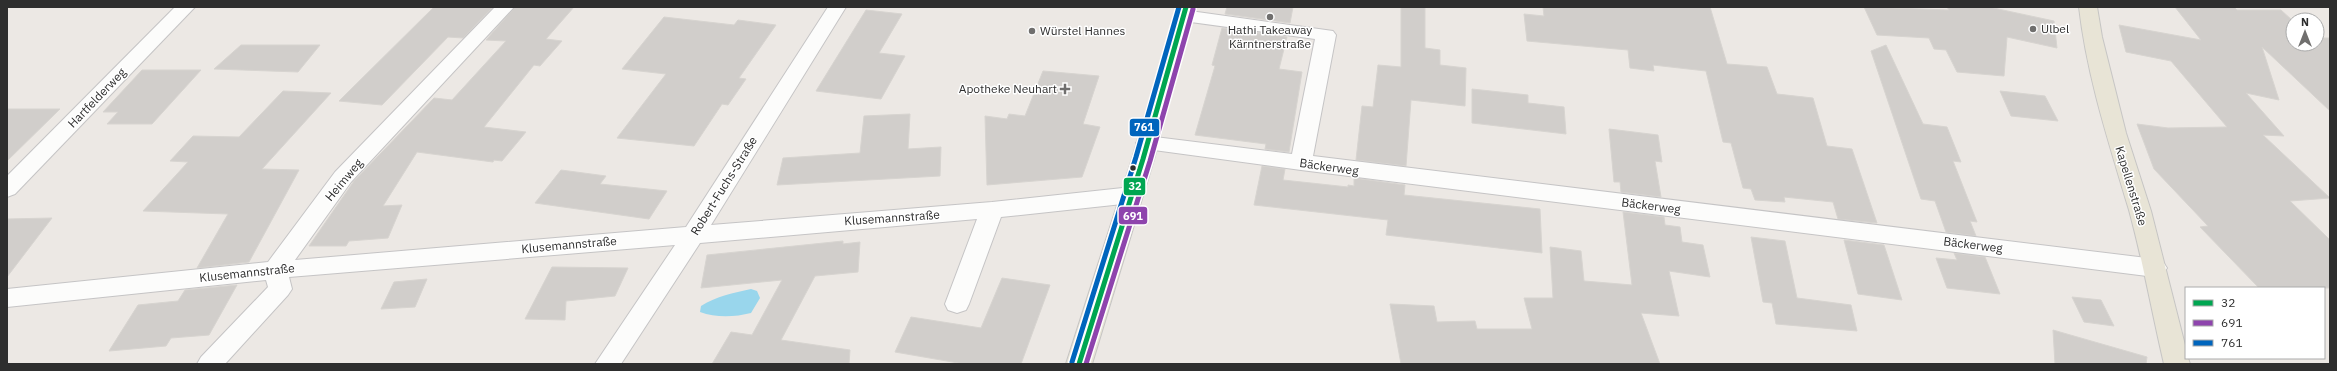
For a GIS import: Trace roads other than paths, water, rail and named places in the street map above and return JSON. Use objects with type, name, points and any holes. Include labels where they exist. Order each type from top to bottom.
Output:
[{"type":"main road","name":"Kapellenstraße","points":[[2088,7],[2092,37],[2115,133],[2140,212],[2155,268],[2177,364]]},
{"type":"main road","points":[[1079,364],[1132,195],[1185,12]]},
{"type":"street","name":"Hartfelderweg","points":[[7,190],[186,7]]},
{"type":"street","name":"Heimweg","points":[[275,270],[343,177],[505,7]]},
{"type":"street","name":"Robert-Fuchs-Straße","points":[[608,364],[694,234],[837,7]]},
{"type":"street","points":[[1185,12],[1326,35],[1301,163]]},
{"type":"street","name":"Bäckerweg","points":[[1147,143],[1365,172],[2155,268]]},
{"type":"street","name":"Klusemannstraße","points":[[7,298],[275,270],[992,210],[1132,195]]},
{"type":"street","points":[[958,304],[992,210]]},
{"type":"street","points":[[210,364],[280,289],[275,270]]},
{"type":"water","points":[[751,289],[757,291],[760,298],[751,313],[726,316],[700,312],[701,306],[713,300],[725,295]]},
{"type":"place","name":"Hathi Takeaway Kärntnerstraße","points":[[1270,17]]},
{"type":"place","name":"Ulbel","points":[[2033,29]]},
{"type":"place","name":"Würstel Hannes","points":[[1032,31]]},
{"type":"place","name":"Apotheke Neuhart","points":[[1065,89]]}]
